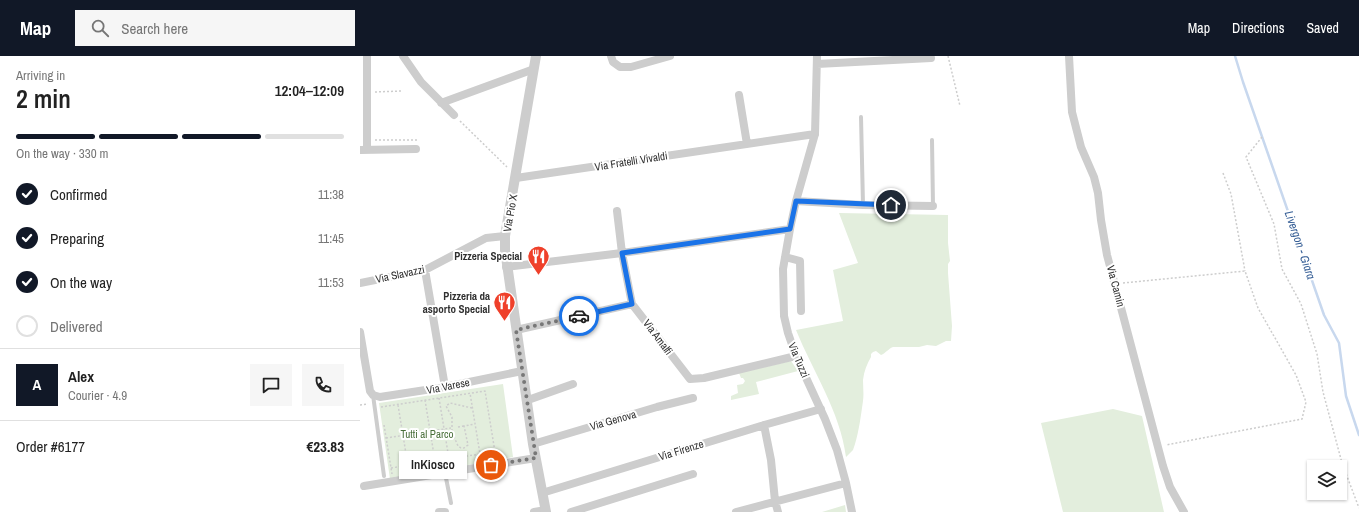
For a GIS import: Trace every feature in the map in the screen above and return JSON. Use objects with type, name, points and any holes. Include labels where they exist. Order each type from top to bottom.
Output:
[{"type":"street","points":[[367,56],[364,70],[367,92],[367,140],[363,150],[416,150]]},
{"type":"street","points":[[403,56],[421,82],[454,115]]},
{"type":"street","name":"Via Pio X","points":[[536,56],[505,236],[505,250],[506,267],[522,371],[546,511]]},
{"type":"street","points":[[611,56],[613,62],[620,67],[631,66],[670,56]]},
{"type":"street","name":"Via Camin","points":[[1069,56],[1072,112],[1081,147],[1094,177],[1098,193],[1107,255],[1170,487],[1184,512]]},
{"type":"street","name":"Via Tuzzi","points":[[852,512],[838,450],[821,409],[796,356],[784,316],[783,269],[785,257],[796,201],[815,134],[817,60],[931,58]]},
{"type":"street","points":[[441,103],[534,69]]},
{"type":"street","points":[[739,95],[747,144]]},
{"type":"street","name":"Via Fratelli Vivaldi","points":[[516,178],[815,134]]},
{"type":"street","points":[[796,201],[863,205],[933,206]]},
{"type":"street","points":[[516,330],[632,304],[622,253],[617,211]]},
{"type":"street","points":[[506,267],[622,253],[790,229]]},
{"type":"street","name":"Via Slavazzi","points":[[360,283],[425,270],[486,238],[505,236]]},
{"type":"street","points":[[785,257],[800,261],[801,311]]},
{"type":"street","points":[[425,270],[445,387]]},
{"type":"street","name":"Via Amalfi","points":[[632,304],[690,379],[704,378],[796,356]]},
{"type":"street","points":[[360,332],[370,391],[376,396]]},
{"type":"street","name":"Via Varese","points":[[376,396],[445,387],[522,371]]},
{"type":"street","points":[[528,400],[573,384]]},
{"type":"street","name":"Via Genova","points":[[534,444],[657,407],[693,398]]},
{"type":"street","name":"Via Firenze","points":[[542,493],[821,409]]},
{"type":"street","points":[[764,425],[771,460],[775,501],[778,512]]},
{"type":"street","points":[[364,486],[536,458]]},
{"type":"street","points":[[571,512],[693,474]]},
{"type":"street","points":[[736,512],[846,483]]},
{"type":"street","points":[[534,512],[546,511]]},
{"type":"street","points":[[439,512],[445,512]]},
{"type":"lane","points":[[861,117],[863,205]]},
{"type":"lane","points":[[932,140],[933,206]]},
{"type":"lane","points":[[376,396],[373,404],[384,476]]},
{"type":"lane","points":[[447,472],[446,478],[450,503]]},
{"type":"path","points":[[948,56],[960,106]]},
{"type":"path","points":[[367,92],[401,91]]},
{"type":"path","points":[[454,115],[516,178]]},
{"type":"path","points":[[1262,137],[1246,157],[1274,224],[1282,269],[1301,304],[1317,354],[1324,392],[1342,463],[1359,508]]},
{"type":"path","points":[[367,140],[419,140]]},
{"type":"path","points":[[1158,446],[1302,419],[1306,402],[1296,375],[1258,308],[1245,271],[1231,194],[1223,173]]},
{"type":"path","points":[[1115,284],[1245,271]]},
{"type":"path","points":[[468,382],[480,454]]},
{"type":"path","points":[[376,396],[381,407],[485,391],[495,452],[391,468]]},
{"type":"path","points":[[439,398],[448,459]]},
{"type":"path","points":[[425,400],[435,462]]},
{"type":"path","points":[[464,426],[468,443],[464,448],[461,448],[458,446],[451,428],[452,417],[446,406],[450,403],[472,408]]},
{"type":"path","points":[[360,405],[373,404]]},
{"type":"path","points":[[398,404],[408,466]]},
{"type":"path","points":[[384,422],[393,481]]},
{"type":"path","points":[[458,428],[475,424]]},
{"type":"path","points":[[386,438],[451,428]]},
{"type":"green space","points":[[839,213],[948,215],[948,243],[950,261],[948,264],[948,273],[952,326],[951,341],[946,341],[936,346],[927,345],[919,347],[893,347],[881,355],[876,351],[871,354],[863,377],[863,401],[860,423],[853,450],[846,457],[843,440],[832,408],[796,330],[843,321],[833,270],[858,263]]},
{"type":"green space","points":[[791,361],[798,371],[756,382],[759,394],[731,400],[731,396],[738,393],[737,385],[743,384],[745,381],[741,378],[739,373]]},
{"type":"green space","name":"Tutti al Parco","points":[[503,384],[513,457],[390,479],[379,403]]},
{"type":"green space","points":[[1113,409],[1142,416],[1164,512],[1063,512],[1041,423]]},
{"type":"green space","points":[[845,505],[846,512],[822,512]]},
{"type":"waterway","name":"Livergon - Giara","points":[[1235,56],[1324,315],[1339,343],[1346,396],[1359,435]]},
{"type":"way so far","points":[[491,465],[536,458],[516,330],[579,316]]},
{"type":"place","name":"Pizzeria Special","points":[[538,276]]},
{"type":"place","name":"Pizzeria da asporto Special","points":[[505,322]]},
{"type":"place","name":"InKiosco","points":[[491,465]]},
{"type":"route","points":[[579,316],[632,304],[622,253],[790,229],[796,201],[891,205]]}]
